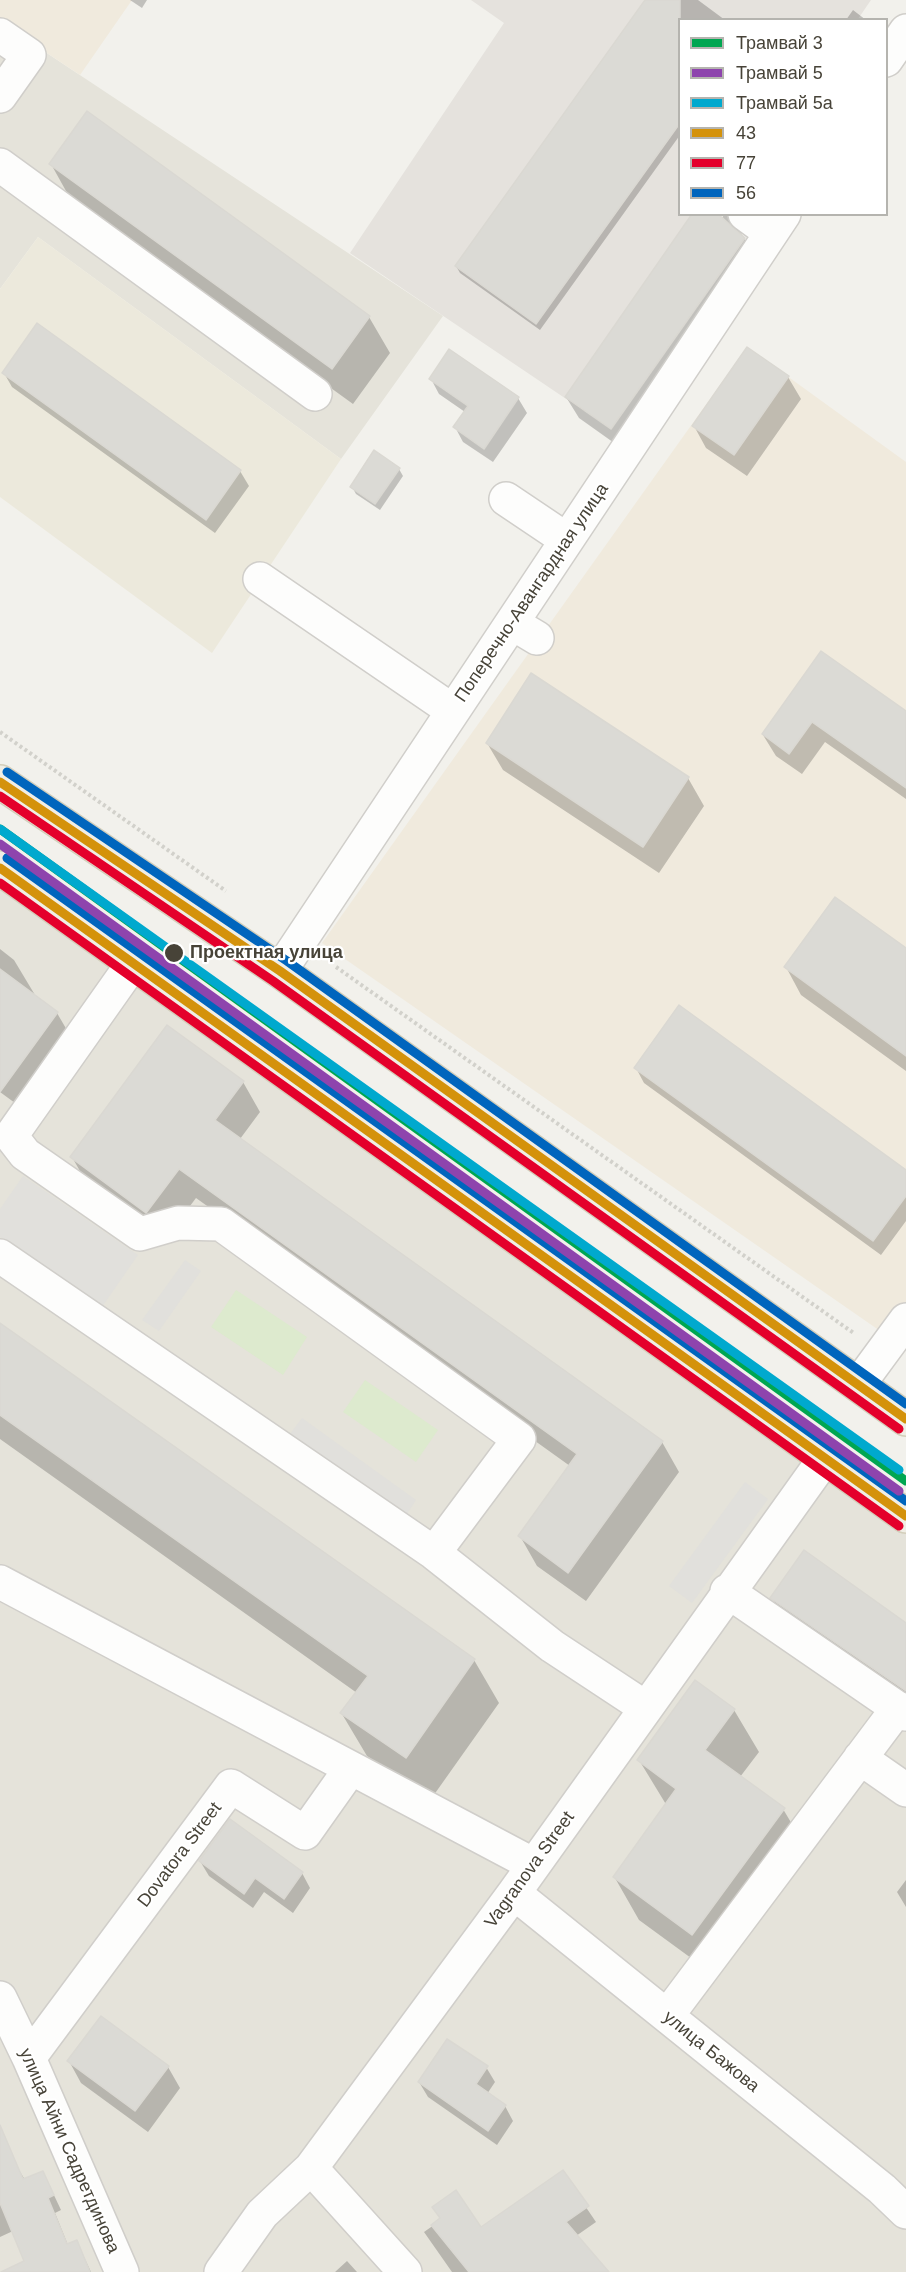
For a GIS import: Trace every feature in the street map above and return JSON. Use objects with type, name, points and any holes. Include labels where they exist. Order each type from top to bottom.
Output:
[{"type":"main road","points":[[0,782],[280,971],[906,1419]]},
{"type":"main road","points":[[0,868],[906,1516]]},
{"type":"street","points":[[888,57],[906,31]]},
{"type":"street","points":[[0,35],[29,55],[0,96]]},
{"type":"street","points":[[0,165],[315,394]]},
{"type":"street","name":"Поперечно-Авангардная улица","points":[[280,971],[443,751],[453,711],[524,631],[567,540],[767,221]]},
{"type":"street","points":[[506,499],[567,540]]},
{"type":"street","points":[[260,579],[453,711]]},
{"type":"street","points":[[133,963],[4,1139],[140,1234],[178,1223],[221,1224],[519,1439],[434,1553]]},
{"type":"street","points":[[0,1256],[434,1553],[552,1646],[646,1708]]},
{"type":"street","points":[[859,1384],[906,1320]]},
{"type":"street","name":"Vagranova Street","points":[[221,2272],[262,2214],[311,2168],[514,1893],[825,1458]]},
{"type":"street","points":[[0,1582],[534,1865]]},
{"type":"street","points":[[667,2016],[860,1758],[902,1711],[727,1592]]},
{"type":"street","points":[[860,1758],[906,1790]]},
{"type":"street","name":"Dovatora Street","points":[[29,2058],[231,1786],[305,1833],[351,1768]]},
{"type":"street","name":"улица Бажова","points":[[514,1893],[882,2189],[906,2212]]},
{"type":"street","name":"улица Айни Садретдинова","points":[[0,1998],[29,2058],[122,2272]]},
{"type":"street","points":[[311,2168],[405,2272]]},
{"type":"path","points":[[0,732],[229,894]]},
{"type":"path","points":[[336,967],[882,1353]]},
{"type":"shaded area","points":[[0,0],[132,0],[80,75],[0,22]]},
{"type":"shaded area","points":[[471,0],[871,0],[859,18],[678,18],[678,216],[720,216],[584,411],[350,253],[504,23]]},
{"type":"shaded area","points":[[0,22],[443,316],[341,459],[38,237],[0,289]]},
{"type":"shaded area","points":[[38,237],[341,459],[212,653],[0,497],[0,289]]},
{"type":"shaded area","points":[[747,347],[906,462],[906,1349],[322,943]]},
{"type":"shaded area","points":[[0,869],[463,1216],[906,1534],[906,2272],[0,2272]]},
{"type":"shaded area","points":[[23,1176],[138,1255],[102,1307],[0,1237],[0,1209]]},
{"type":"shaded area","points":[[185,1260],[201,1271],[159,1331],[142,1320]]},
{"type":"shaded area","points":[[302,1418],[416,1500],[405,1517],[290,1434]]},
{"type":"shaded area","points":[[745,1482],[768,1499],[692,1603],[669,1586]]},
{"type":"green space","points":[[236,1290],[307,1337],[283,1375],[211,1327]]},
{"type":"green space","points":[[365,1380],[438,1430],[416,1462],[343,1412]]},
{"type":"building","points":[[645,0],[680,0],[678,126],[536,324],[455,266]]},
{"type":"building","points":[[87,111],[370,316],[332,369],[49,164]]},
{"type":"building","points":[[691,216],[720,216],[745,238],[611,429],[565,397]]},
{"type":"building","points":[[37,323],[241,470],[206,520],[2,373]]},
{"type":"building","points":[[747,347],[789,376],[734,455],[692,426]]},
{"type":"building","points":[[449,349],[519,397],[484,449],[453,427],[468,406],[429,379]]},
{"type":"building","points":[[374,450],[400,468],[375,504],[350,487]]},
{"type":"building","points":[[821,651],[906,711],[906,788],[812,722],[789,754],[762,734]]},
{"type":"building","points":[[531,673],[689,777],[643,847],[486,743]]},
{"type":"building","points":[[835,897],[906,948],[906,1056],[784,967]]},
{"type":"building","points":[[0,969],[58,1012],[0,1092]]},
{"type":"building","points":[[679,1005],[906,1170],[906,1196],[873,1241],[634,1068]]},
{"type":"building","points":[[167,1025],[244,1081],[215,1120],[663,1441],[568,1573],[518,1536],[577,1454],[179,1169],[146,1213],[70,1157]]},
{"type":"building","points":[[0,1323],[475,1659],[406,1758],[340,1713],[368,1676],[0,1415]]},
{"type":"building","points":[[804,1550],[906,1623],[906,1691],[770,1598]]},
{"type":"building","points":[[695,1680],[735,1709],[705,1750],[785,1808],[692,1935],[613,1877],[676,1789],[637,1760]]},
{"type":"building","points":[[230,1819],[303,1872],[284,1899],[255,1878],[244,1894],[199,1861]]},
{"type":"building","points":[[101,2016],[169,2066],[135,2111],[67,2061]]},
{"type":"building","points":[[447,2039],[488,2066],[476,2084],[506,2105],[488,2131],[418,2082]]},
{"type":"building","points":[[0,2125],[23,2179],[43,2171],[54,2195],[48,2198],[67,2244],[77,2240],[90,2272],[1,2272],[24,2261],[0,2203]]},
{"type":"building","points":[[563,2170],[589,2206],[566,2222],[609,2272],[469,2272],[431,2225],[440,2218],[432,2207],[456,2190],[481,2227]]},
{"type":"tram line","name":"3","points":[[0,829],[906,1481]]},
{"type":"tram line","name":"5а","points":[[0,829],[899,1470]]},
{"type":"tram line","name":"5","points":[[0,844],[899,1491]]},
{"type":"transit line","name":"56","points":[[7,772],[287,961],[906,1404]]},
{"type":"transit line","name":"43","points":[[0,782],[280,971],[906,1419]]},
{"type":"transit line","name":"77","points":[[0,796],[273,981],[899,1429]]},
{"type":"transit line","name":"56","points":[[7,858],[906,1501]]},
{"type":"transit line","name":"43","points":[[0,868],[906,1516]]},
{"type":"transit line","name":"77","points":[[0,883],[899,1526]]},
{"type":"place","name":"Проектная улица","points":[[174,953]]}]
